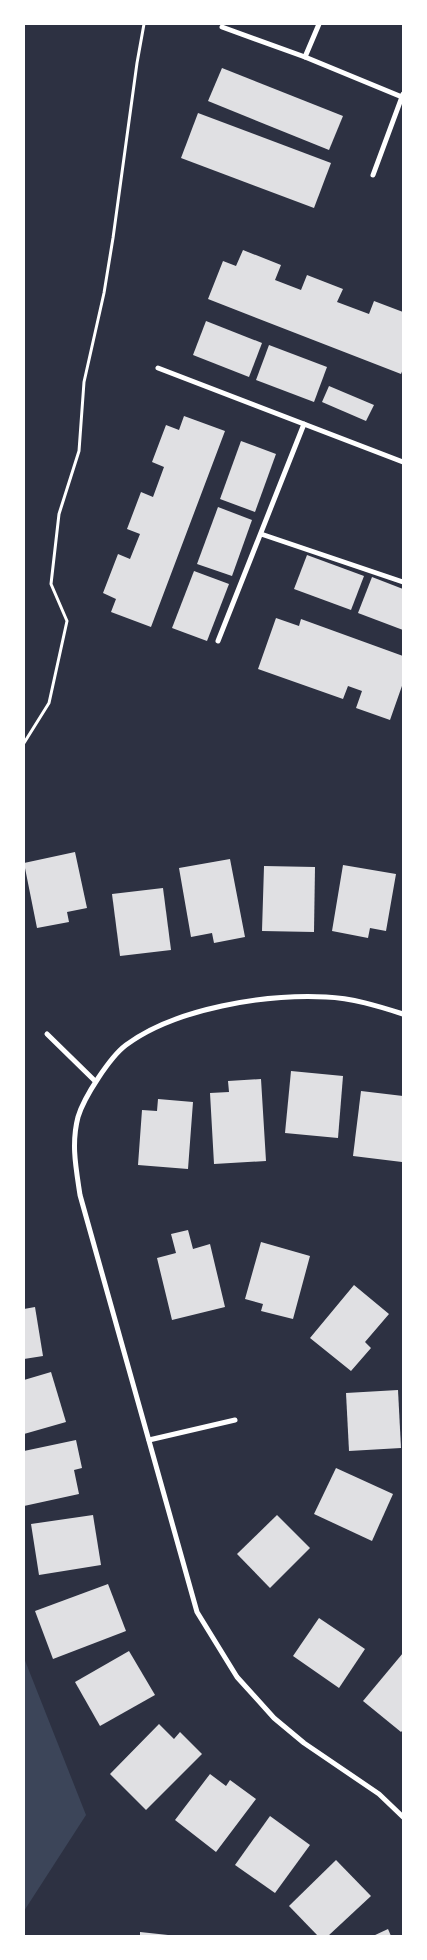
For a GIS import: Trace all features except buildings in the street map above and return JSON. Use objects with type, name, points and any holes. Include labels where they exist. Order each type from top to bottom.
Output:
[{"type":"street","points":[[305,57],[319,24]]},
{"type":"street","points":[[222,27],[403,95],[373,175]]},
{"type":"street","points":[[158,368],[403,462]]},
{"type":"street","points":[[218,641],[304,424]]},
{"type":"street","points":[[261,534],[403,582]]},
{"type":"street","points":[[403,1014],[370,1003],[328,997],[288,997],[198,1012],[161,1026],[125,1045],[94,1081],[78,1116],[73,1150],[80,1195],[196,1612],[237,1677],[274,1718],[304,1743],[380,1794],[403,1817]]},
{"type":"street","points":[[47,1034],[94,1081]]},
{"type":"street","points":[[148,1440],[236,1420]]},
{"type":"path","points":[[24,743],[49,703],[67,621],[50,584],[59,514],[79,451],[84,382],[110,256],[144,24]]},
{"type":"shaded area","points":[[24,1658],[86,1815],[24,1911]]}]
